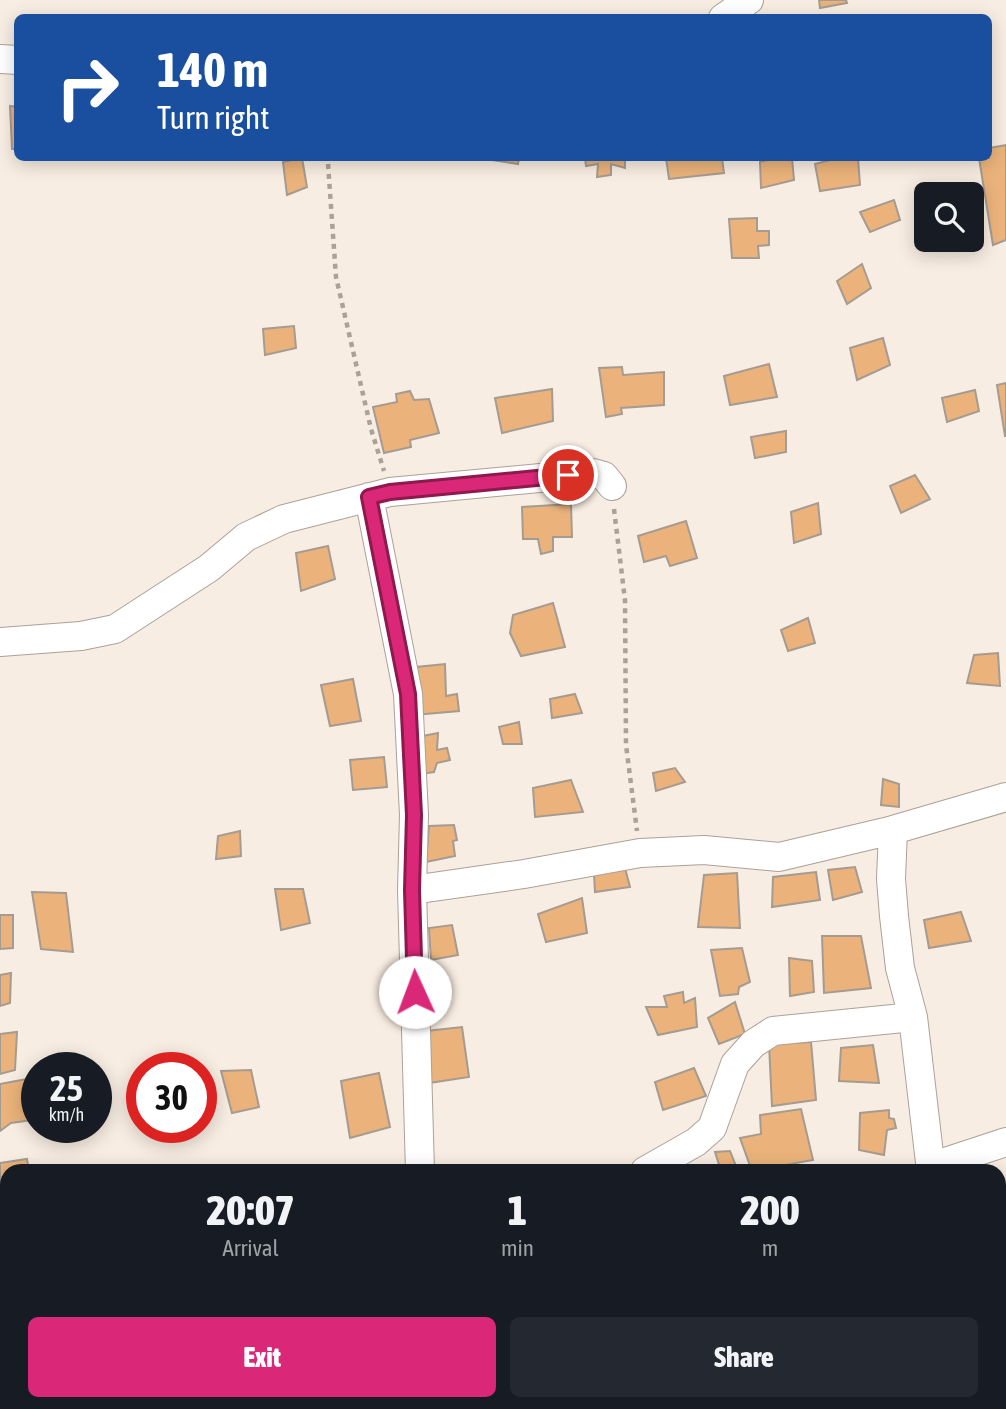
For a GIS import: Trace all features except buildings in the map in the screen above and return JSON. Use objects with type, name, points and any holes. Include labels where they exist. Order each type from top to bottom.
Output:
[{"type":"street","points":[[729,14],[749,0]]},
{"type":"street","points":[[0,642],[81,636],[115,629],[209,568],[246,537],[284,519],[379,494],[593,473],[604,476],[612,486]]},
{"type":"street","points":[[379,494],[408,694],[414,815],[412,890],[420,1164]]},
{"type":"street","points":[[412,890],[524,874],[640,853],[704,850],[779,857],[893,830],[1006,797]]},
{"type":"street","points":[[893,830],[891,879],[894,916],[900,968],[913,1017],[930,1164]]},
{"type":"street","points":[[657,1164],[696,1142],[712,1128],[735,1064],[753,1044],[773,1031],[913,1017]]},
{"type":"street","points":[[945,1164],[1006,1142]]},
{"type":"path","points":[[328,164],[336,277],[371,429],[379,494]]},
{"type":"path","points":[[612,486],[625,600],[626,745],[640,853]]},
{"type":"route","points":[[415,992],[412,890],[414,815],[408,694],[369,497],[390,492],[568,475]]}]
